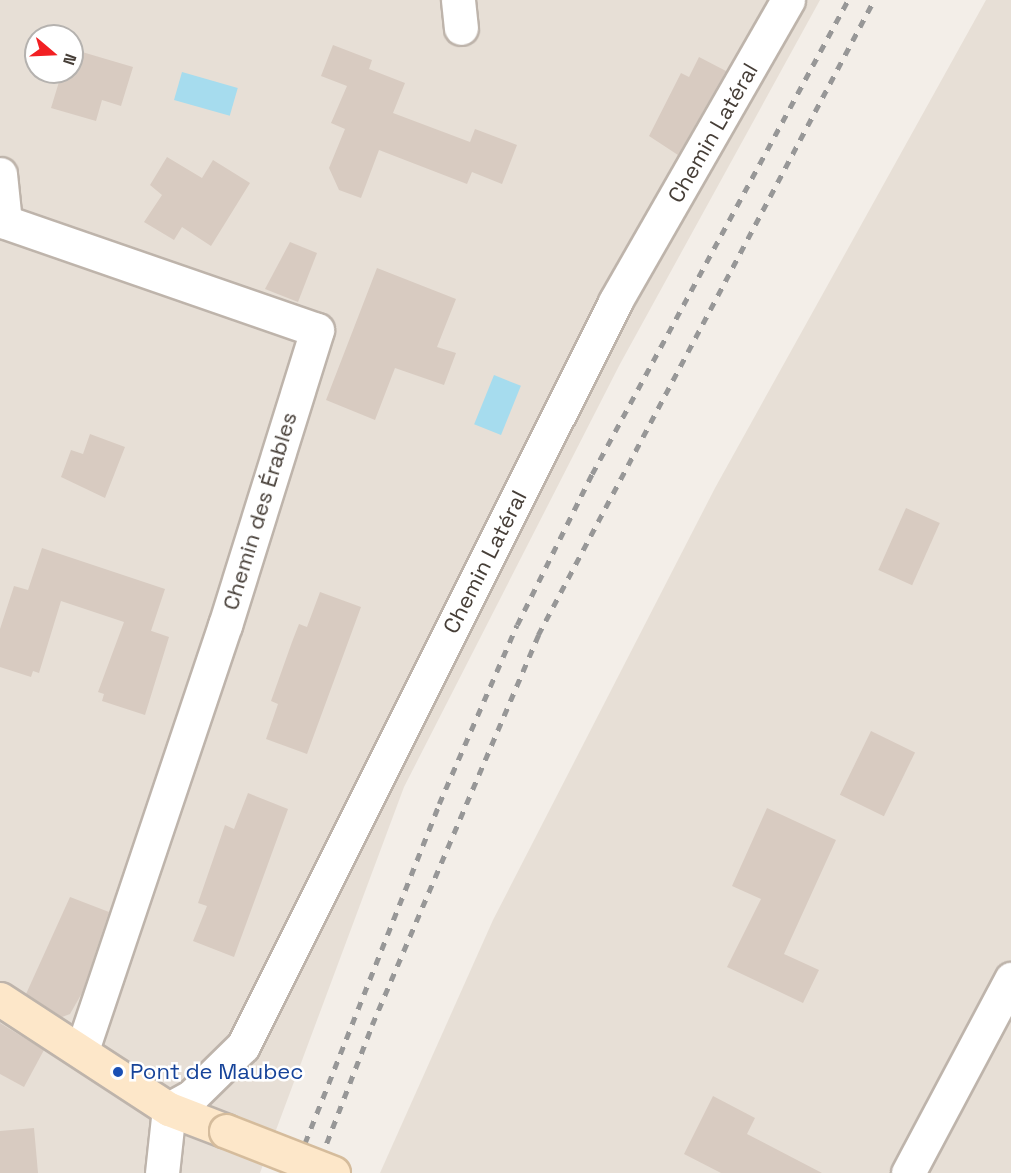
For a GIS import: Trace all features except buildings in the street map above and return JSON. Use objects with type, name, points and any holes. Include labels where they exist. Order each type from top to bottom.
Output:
[{"type":"street","name":"Chemin Latéral","points":[[169,1109],[192,1096],[243,1046],[615,302],[788,0]]},
{"type":"street","name":"Chemin des Érables","points":[[0,174],[5,222],[317,330],[225,625],[82,1051]]},
{"type":"street","points":[[908,1173],[1011,980]]},
{"type":"street","points":[[0,999],[169,1109],[333,1173]]},
{"type":"street","points":[[162,1173],[169,1109]]},
{"type":"shaded area","points":[[0,0],[820,0],[620,364],[404,787],[260,1173],[0,1173]]},
{"type":"shaded area","points":[[986,0],[1011,0],[1011,1173],[380,1173],[493,920],[715,488]]},
{"type":"water","points":[[182,72],[238,88],[230,116],[174,100]]},
{"type":"water","points":[[494,375],[521,386],[501,435],[474,424]]},
{"type":"railway","points":[[293,1173],[439,804],[517,625],[592,474],[848,0]]},
{"type":"railway","points":[[315,1173],[372,1025],[538,635],[874,0]]},
{"type":"place","name":"Pont de Maubec","points":[[118,1072]]}]
